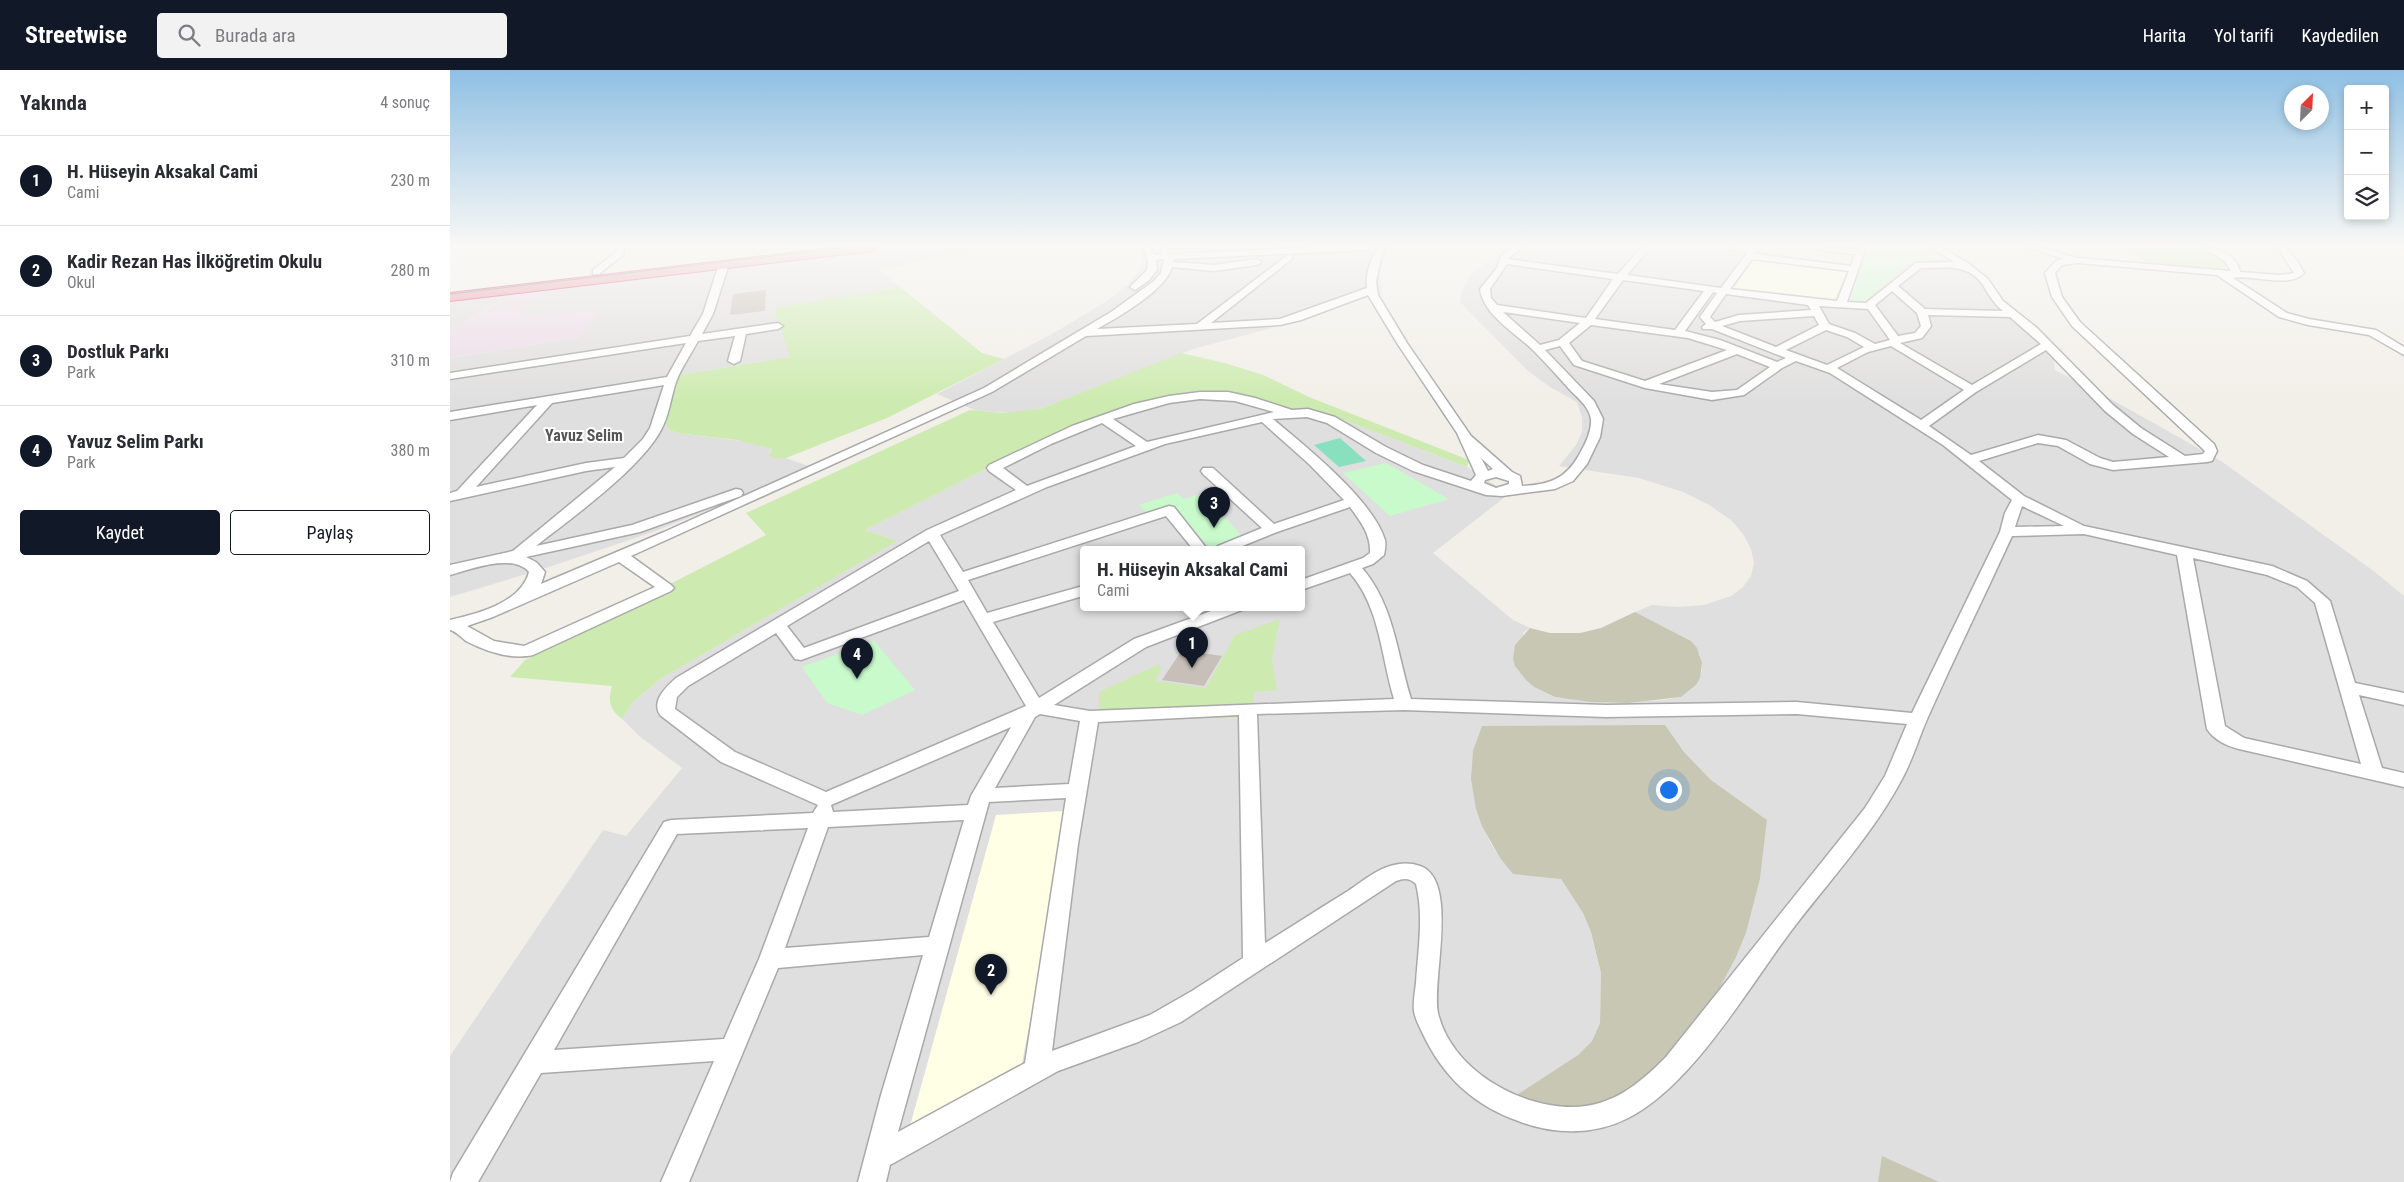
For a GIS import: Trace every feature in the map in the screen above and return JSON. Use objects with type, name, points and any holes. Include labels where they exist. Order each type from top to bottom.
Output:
[{"type":"street","points":[[512,557],[570,513],[631,461],[652,435],[671,380],[708,314],[713,299]]},
{"type":"street","points":[[450,569],[512,557],[557,544],[613,534],[690,511],[780,475],[958,394],[1070,331],[1119,299]]},
{"type":"street","points":[[453,624],[489,614],[516,600],[621,556],[799,477],[988,390],[1115,314],[1135,299]]},
{"type":"street","points":[[1198,328],[1233,299]]},
{"type":"street","points":[[1084,333],[1198,328],[1286,321],[1347,299]]},
{"type":"street","points":[[1376,299],[1383,314],[1463,433],[1511,482]]},
{"type":"street","points":[[1482,481],[1495,473],[1511,482],[1549,488],[1564,482],[1574,474],[1582,462],[1596,430],[1595,413],[1538,349],[1487,299]]},
{"type":"street","points":[[1538,349],[1564,342],[1588,322],[1604,299]]},
{"type":"street","points":[[1678,333],[1704,299]]},
{"type":"street","points":[[1718,299],[1705,317],[1713,326],[1783,358]]},
{"type":"street","points":[[1784,299],[1812,303],[1871,306]]},
{"type":"street","points":[[1841,305],[1843,299]]},
{"type":"street","points":[[1871,306],[1870,304],[1876,299]]},
{"type":"street","points":[[1828,369],[1873,347],[1918,336],[1923,333],[1926,326],[1922,312],[1907,299]]},
{"type":"street","points":[[1996,299],[2109,408],[2137,431],[2184,461]]},
{"type":"street","points":[[1971,459],[2038,439],[2062,443],[2095,462],[2119,466],[2207,458],[2210,449],[2076,324],[2058,299]]},
{"type":"street","points":[[2258,299],[2283,315],[2308,322],[2372,332],[2404,352]]},
{"type":"street","points":[[1812,303],[1825,326],[1851,335],[1873,347]]},
{"type":"street","points":[[1871,306],[1894,341],[1972,390]]},
{"type":"street","points":[[1494,308],[1678,333],[1716,342],[1737,350],[1783,358],[1828,369],[1922,425],[1971,459],[2019,499],[2046,514],[2084,530],[2272,572],[2293,579],[2315,592],[2322,601],[2374,774]]},
{"type":"street","points":[[1922,312],[2012,314]]},
{"type":"street","points":[[1678,333],[1713,326],[1739,318],[1819,313]]},
{"type":"street","points":[[450,376],[778,326]]},
{"type":"street","points":[[1564,342],[1578,364],[1645,385],[1712,396],[1730,395],[1746,390],[1783,358],[1825,326]]},
{"type":"street","points":[[734,361],[742,331]]},
{"type":"street","points":[[1922,425],[1972,390],[2047,346]]},
{"type":"street","points":[[1645,385],[1737,350]]},
{"type":"street","points":[[450,416],[550,398],[671,380]]},
{"type":"street","points":[[1026,491],[994,468],[1051,440],[1105,419],[1155,404],[1209,396],[1236,397],[1290,412],[1308,413],[1331,420],[1418,468],[1482,481],[1497,492],[1511,482]]},
{"type":"street","points":[[456,496],[550,398]]},
{"type":"street","points":[[824,809],[728,757],[666,711],[667,697],[682,682],[932,533],[1026,491],[1161,440],[1290,412]]},
{"type":"street","points":[[1264,417],[1332,479],[1365,514],[1380,547],[1373,558],[1305,584]]},
{"type":"street","points":[[1105,419],[1145,446]]},
{"type":"street","points":[[1463,433],[1482,481]]},
{"type":"street","points":[[456,496],[586,467],[631,461]]},
{"type":"street","points":[[1208,471],[1272,529]]},
{"type":"street","points":[[878,1157],[1062,1056],[1117,1040],[1193,1004],[1254,962],[1389,875],[1406,870],[1418,874],[1427,885],[1430,905],[1426,1012],[1431,1029],[1450,1060],[1474,1085],[1489,1096],[1519,1110],[1567,1120],[1585,1119],[1610,1113],[1633,1102],[1680,1060],[1872,813],[1894,777],[1918,719],[2006,532],[2019,499]]},
{"type":"street","points":[[1230,546],[1272,529],[1353,502]]},
{"type":"street","points":[[959,578],[1168,510],[1198,546]]},
{"type":"street","points":[[516,600],[531,588],[537,577],[537,572],[557,544],[570,513]]},
{"type":"street","points":[[2006,532],[2084,530]]},
{"type":"street","points":[[932,533],[984,619],[1031,710]]},
{"type":"street","points":[[2184,552],[2216,729],[2226,737],[2239,743],[2404,780]]},
{"type":"street","points":[[453,624],[463,633],[502,649],[517,652],[527,651],[666,588],[621,556]]},
{"type":"street","points":[[512,557],[532,565],[537,572]]},
{"type":"street","points":[[1353,567],[1369,585],[1380,604],[1392,664],[1404,704]]},
{"type":"street","points":[[984,619],[1080,592]]},
{"type":"street","points":[[778,625],[800,655],[968,593]]},
{"type":"street","points":[[675,1182],[770,959],[824,809],[1031,710],[1140,643],[1225,611]]},
{"type":"street","points":[[2348,687],[2404,699]]},
{"type":"street","points":[[1031,710],[1090,717],[1404,704],[1606,711],[1797,708],[1918,719]]},
{"type":"street","points":[[1248,709],[1254,962]]},
{"type":"street","points":[[872,1182],[979,804],[1031,710]]},
{"type":"street","points":[[1037,1070],[1077,790],[1090,717]]},
{"type":"street","points":[[463,1182],[671,827],[824,809],[979,804],[1077,790]]},
{"type":"street","points":[[770,959],[938,945]]},
{"type":"street","points":[[535,1062],[731,1049]]},
{"type":"shaded area","points":[[474,299],[504,299],[450,330],[450,302]]},
{"type":"shaded area","points":[[504,299],[536,299],[516,316],[599,311],[581,337],[450,358],[450,330]]},
{"type":"shaded area","points":[[535,299],[829,299],[775,308],[791,357],[679,375],[666,423],[667,428],[676,433],[750,442],[772,449],[769,453],[773,458],[786,458],[811,467],[656,531],[546,568],[450,597],[450,358],[581,337],[515,316]]},
{"type":"shaded area","points":[[1110,299],[1351,299],[1272,328],[1193,349],[1040,409],[1012,413],[977,411],[937,394],[1052,334]]},
{"type":"shaded area","points":[[1461,299],[1821,299],[1857,303],[1863,299],[1999,299],[2053,356],[2055,370],[2221,461],[2375,572],[2404,596],[2404,1182],[450,1182],[450,1056],[603,830],[626,836],[682,768],[639,736],[622,719],[633,702],[662,678],[896,541],[865,530],[998,463],[1118,410],[1211,396],[1286,409],[1313,411],[1328,414],[1467,467],[1509,494],[1433,553],[1513,620],[1530,628],[1523,633],[1534,687],[1555,697],[1610,703],[1664,700],[1681,697],[1696,685],[1702,670],[1700,655],[1691,641],[1635,612],[1652,605],[1678,607],[1704,605],[1731,596],[1743,587],[1751,576],[1754,563],[1751,549],[1743,534],[1731,520],[1709,505],[1683,492],[1639,478],[1559,466],[1576,445],[1582,432],[1582,417],[1577,402],[1550,387],[1528,371],[1460,302]],"holes":[[[1664,725],[1684,752],[1711,780],[1767,820],[1760,879],[1746,933],[1736,957],[1510,1100],[1578,1055],[1592,1041],[1600,1023],[1601,973],[1591,932],[1583,913],[1561,879],[1500,858],[1490,842],[1476,810]]]},
{"type":"shaded area","points":[[1816,299],[1835,299],[1834,301]]},
{"type":"shaded area","points":[[1635,612],[1691,641],[1697,648],[1702,663],[1700,678],[1696,685],[1681,697],[1628,703],[1591,702],[1555,697],[1534,687],[1515,666],[1513,659],[1515,645],[1530,628],[1550,633],[1580,633],[1601,628]]},
{"type":"shaded area","points":[[1665,725],[1684,752],[1711,780],[1767,820],[1760,879],[1746,933],[1736,957],[1711,1004],[1651,1077],[1587,1113],[1509,1100],[1578,1055],[1592,1041],[1600,1023],[1601,973],[1591,932],[1583,913],[1561,879],[1513,874],[1500,858],[1482,826],[1476,809],[1471,779],[1473,751],[1482,726]]},
{"type":"shaded area","points":[[1063,811],[1051,912],[1019,1079],[907,1137],[996,815]]},
{"type":"shaded area","points":[[1882,1156],[1939,1182],[1878,1182]]},
{"type":"green space","points":[[829,299],[915,299],[982,353],[1004,359],[887,418],[786,458],[773,458],[769,455],[772,449],[737,440],[676,433],[667,428],[666,423],[679,375],[790,357],[774,308]]},
{"type":"green space","points":[[1851,299],[1867,299],[1862,303],[1850,303]]},
{"type":"green space","points":[[1181,353],[1225,363],[1263,375],[1309,397],[1469,460],[1467,467],[1328,414],[1295,409],[1267,410],[1258,401],[1223,397],[1145,404],[998,463],[865,530],[897,541],[662,678],[633,702],[622,719],[612,708],[610,696],[612,686],[510,677],[525,660],[661,595],[672,588],[670,584],[766,535],[746,513],[970,410],[1003,413],[1040,409]]},
{"type":"green space","points":[[1340,438],[1366,461],[1339,467],[1314,445]]},
{"type":"green space","points":[[1386,463],[1449,499],[1390,516],[1343,473]]},
{"type":"green space","points":[[1177,493],[1184,499],[1203,493],[1249,544],[1243,546],[1208,546],[1175,508],[1052,549],[1049,545],[1147,513],[1139,505]]},
{"type":"green space","points":[[1280,619],[1272,659],[1277,690],[1254,692],[1254,717],[1099,721],[1099,692],[1159,664],[1161,668],[1156,681],[1206,688],[1235,635]]},
{"type":"green space","points":[[874,641],[915,690],[862,715],[827,703],[802,667]]},
{"type":"building","points":[[732,299],[766,299],[765,311],[730,315]]},
{"type":"building","points":[[1182,650],[1222,656],[1204,686],[1162,680]]},
{"type":"place","name":"Dostluk Parkı","points":[[1214,528]]},
{"type":"place","name":"H. Hüseyin Aksakal Cami","points":[[1192,668]]},
{"type":"place","name":"Yavuz Selim Parkı","points":[[857,679]]},
{"type":"place","name":"Kadir Rezan Has İlköğretim Okulu","points":[[991,995]]},
{"type":"district","name":"Yavuz Selim","points":[[584,435]]}]
